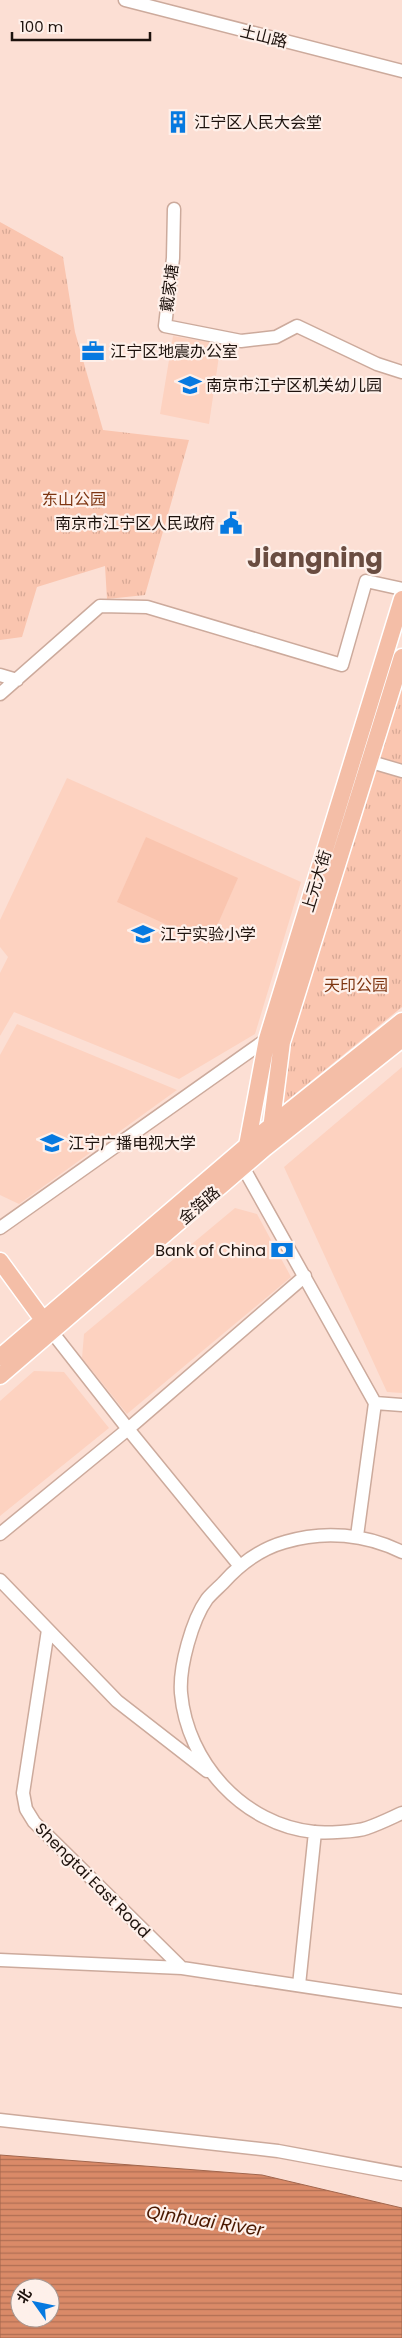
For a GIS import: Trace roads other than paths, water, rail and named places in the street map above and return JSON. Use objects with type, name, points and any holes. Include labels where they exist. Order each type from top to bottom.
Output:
[{"type":"main road","name":"上元大街","points":[[266,1148],[273,1124],[282,1042],[362,759],[402,599]]},
{"type":"main road","name":"上元大街","points":[[243,1167],[267,1039],[362,759],[402,657]]},
{"type":"main road","name":"金箔路","points":[[0,1376],[48,1326],[247,1145],[402,1021]]},
{"type":"main road","name":"金箔路","points":[[0,1358],[48,1326],[402,1039]]},
{"type":"main road","points":[[0,1261],[48,1326]]},
{"type":"street","name":"土山路","points":[[125,0],[402,71]]},
{"type":"street","name":"戴家塘","points":[[174,209],[173,258],[165,326],[241,341],[276,338],[297,326],[377,364],[402,372]]},
{"type":"street","points":[[0,694],[100,606],[147,607],[342,665],[366,581],[402,590]]},
{"type":"street","points":[[0,674],[17,680]]},
{"type":"street","points":[[362,759],[402,771]]},
{"type":"street","points":[[0,1228],[267,1039]]},
{"type":"street","points":[[243,1167],[375,1403],[357,1536]]},
{"type":"street","points":[[0,1534],[128,1429],[305,1276]]},
{"type":"street","points":[[48,1326],[128,1429],[239,1565]]},
{"type":"street","points":[[375,1403],[402,1405]]},
{"type":"street","points":[[212,1775],[192,1740],[181,1693],[186,1644],[206,1600],[239,1565],[271,1546],[306,1535],[357,1536],[381,1542],[402,1552]]},
{"type":"street","points":[[0,1580],[117,1701],[212,1775],[240,1803],[276,1823],[315,1832],[365,1829],[402,1813]]},
{"type":"street","name":"Shengtai East Road","points":[[48,1630],[23,1793],[26,1809],[34,1822],[182,1968]]},
{"type":"street","points":[[299,1986],[315,1832]]},
{"type":"street","points":[[0,1960],[182,1968],[402,2001]]},
{"type":"street","points":[[0,2120],[278,2151],[402,2174]]},
{"type":"water","name":"Qinhuai River","points":[[0,2155],[262,2175],[402,2208],[402,2338],[0,2338]]},
{"type":"place","name":"江宁区人民大会堂","points":[[178,122]]},
{"type":"place","name":"江宁区地震办公室","points":[[93,351]]},
{"type":"place","name":"南京市江宁区机关幼儿园","points":[[190,385]]},
{"type":"place","name":"南京市江宁区人民政府","points":[[231,523]]},
{"type":"place","name":"江宁实验小学","points":[[143,934]]},
{"type":"place","name":"江宁广播电视大学","points":[[52,1143]]},
{"type":"place","name":"Bank of China","points":[[282,1250]]},
{"type":"district","name":"Jiangning","points":[[315,558]]},
{"type":"park label","name":"东山公园","points":[[74,499]]},
{"type":"park label","name":"天印公园","points":[[356,985]]}]
